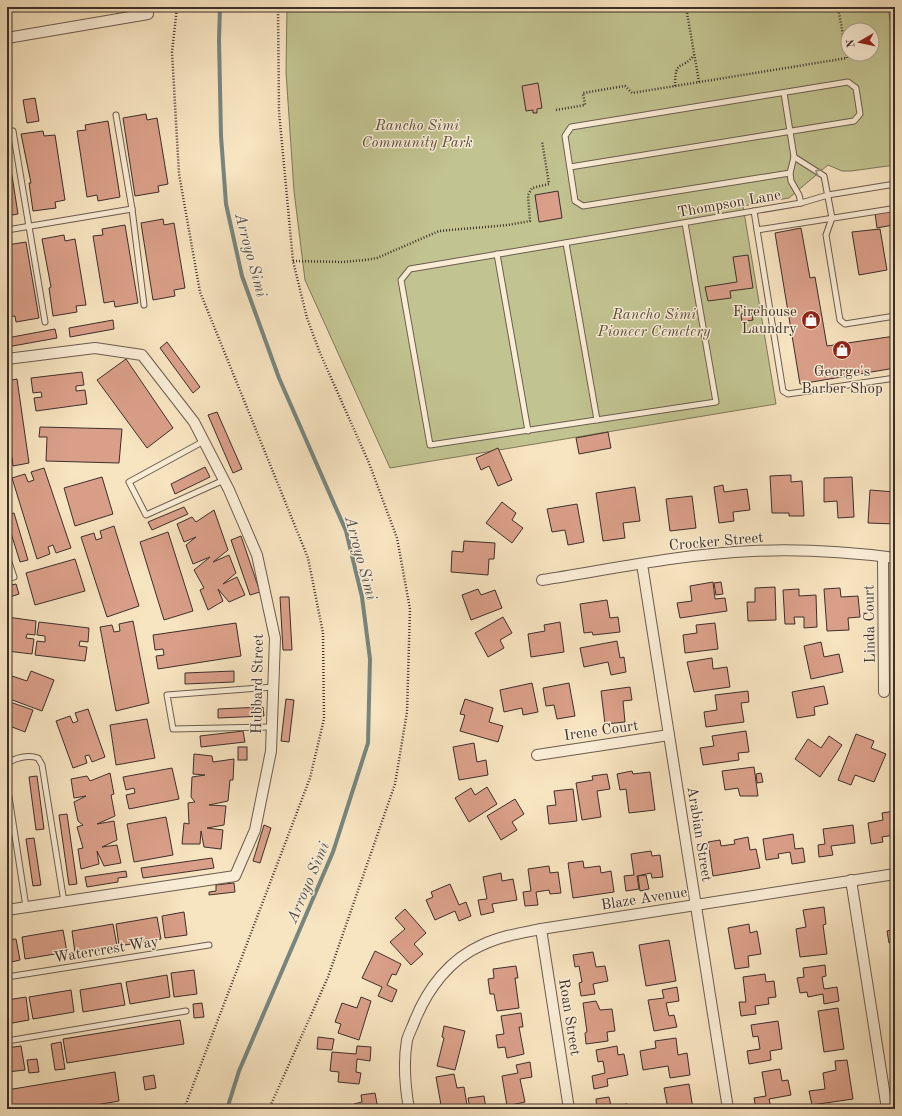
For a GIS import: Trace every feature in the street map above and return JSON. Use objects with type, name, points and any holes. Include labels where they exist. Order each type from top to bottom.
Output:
[{"type":"street","points":[[7,38],[148,14],[147,7]]},
{"type":"street","name":"Hubbard Street","points":[[7,358],[95,348],[142,355],[194,422],[224,480],[257,555],[275,638],[271,751],[255,830],[235,876],[7,910]]},
{"type":"street","name":"Crocker Street","points":[[542,580],[711,554],[753,551],[795,551],[895,558]]},
{"type":"street","name":"Linda Court","points":[[883,557],[884,692]]},
{"type":"street","name":"Arabian Street","points":[[642,564],[728,1109]]},
{"type":"street","name":"Irene Court","points":[[537,755],[669,735]]},
{"type":"street","name":"Blaze Avenue","points":[[409,1109],[404,1069],[408,1038],[420,1008],[435,982],[450,966],[481,945],[500,938],[541,929],[895,874]]},
{"type":"street","points":[[851,880],[887,1109]]},
{"type":"street","name":"Roan Street","points":[[541,929],[569,1109]]},
{"type":"lane","points":[[570,167],[854,122],[860,114],[856,88],[848,82],[571,127],[565,136],[575,201],[583,206],[790,173]]},
{"type":"lane","points":[[784,93],[794,157],[790,173],[791,181],[799,195],[801,203]]},
{"type":"lane","points":[[116,115],[132,209],[144,305]]},
{"type":"lane","points":[[12,132],[45,322]]},
{"type":"lane","points":[[794,157],[824,176],[832,218],[826,235],[840,320],[845,324],[895,316]]},
{"type":"lane","name":"Thompson Lane","points":[[528,431],[430,445],[402,280],[410,269],[801,203],[828,195],[895,184]]},
{"type":"lane","points":[[7,230],[132,209]]},
{"type":"lane","points":[[757,230],[891,209],[895,212]]},
{"type":"lane","points":[[754,211],[783,391],[788,394],[895,378]]},
{"type":"lane","points":[[497,254],[528,431],[716,402],[685,223]]},
{"type":"lane","points":[[566,242],[597,420]]},
{"type":"lane","points":[[204,441],[129,482],[146,515],[224,480]]},
{"type":"lane","points":[[7,556],[14,577],[7,580]]},
{"type":"lane","points":[[272,727],[173,729],[167,695],[273,687]]},
{"type":"lane","points":[[7,764],[13,760],[32,756],[38,758],[42,765],[64,902]]},
{"type":"lane","points":[[7,784],[26,907]]},
{"type":"lane","name":"Watercrest Way","points":[[7,977],[209,945]]},
{"type":"lane","points":[[7,1041],[186,1011]]},
{"type":"path","points":[[269,1109],[328,977],[395,784],[407,712],[410,609],[397,538],[369,463],[320,353],[307,318],[293,261],[279,112],[278,7]]},
{"type":"path","points":[[686,7],[699,82]]},
{"type":"path","points":[[556,110],[585,105],[583,93],[625,86],[632,93],[847,58],[838,7]]},
{"type":"path","points":[[675,86],[675,71],[677,67],[688,61],[694,54]]},
{"type":"path","points":[[293,261],[343,262],[377,258],[439,231],[508,225],[530,221],[528,195],[532,188],[549,184],[542,141]]},
{"type":"green space","name":"Rancho Simi Community Park","points":[[287,7],[888,7],[895,50],[895,165],[842,171],[828,165],[789,198],[743,206],[776,404],[390,468],[305,280],[294,191],[286,72]]},
{"type":"building","points":[[538,83],[542,108],[537,109],[537,113],[533,113],[533,110],[526,111],[522,86]]},
{"type":"building","points":[[35,98],[39,121],[27,123],[23,100]]},
{"type":"building","points":[[146,114],[147,120],[157,118],[168,184],[158,186],[159,192],[135,196],[123,118]]},
{"type":"building","points":[[108,121],[120,197],[98,201],[97,195],[87,197],[77,131],[86,130],[85,125]]},
{"type":"building","points":[[43,131],[44,136],[55,135],[65,200],[55,202],[56,208],[33,211],[29,183],[31,183],[21,134]]},
{"type":"building","points":[[7,144],[18,214],[7,216]]},
{"type":"building","points":[[558,191],[562,218],[539,222],[535,195]]},
{"type":"building","points":[[890,211],[893,225],[877,228],[875,213]]},
{"type":"building","points":[[163,219],[164,225],[174,223],[185,288],[174,290],[175,296],[153,300],[141,223]]},
{"type":"building","points":[[125,225],[138,303],[115,307],[114,301],[104,303],[93,236],[103,235],[102,229]]},
{"type":"building","points":[[801,228],[810,278],[815,277],[827,346],[895,336],[895,368],[800,384],[775,233]]},
{"type":"building","points":[[880,229],[887,270],[859,275],[852,232]]},
{"type":"building","points":[[64,235],[65,241],[75,239],[86,305],[76,306],[77,312],[53,316],[49,288],[51,287],[42,239]]},
{"type":"building","points":[[26,242],[39,318],[16,322],[15,316],[7,317],[7,245]]},
{"type":"building","points":[[748,255],[753,288],[730,291],[731,298],[708,301],[705,287],[737,282],[733,257]]},
{"type":"building","points":[[751,312],[753,320],[742,322],[741,314]]},
{"type":"building","points":[[113,320],[114,329],[70,337],[69,328]]},
{"type":"building","points":[[55,329],[57,338],[7,347],[7,338]]},
{"type":"building","points":[[167,342],[200,387],[193,393],[160,348]]},
{"type":"building","points":[[126,359],[173,428],[147,448],[97,380]]},
{"type":"building","points":[[82,372],[84,385],[76,386],[76,391],[85,390],[87,404],[36,411],[34,398],[42,397],[41,392],[33,393],[31,378]]},
{"type":"building","points":[[17,379],[29,463],[13,466],[12,457],[7,458],[7,381]]},
{"type":"building","points":[[217,412],[242,469],[233,473],[208,415]]},
{"type":"building","points":[[40,427],[122,429],[119,463],[46,461],[47,437],[39,437]]},
{"type":"building","points":[[608,432],[611,448],[579,454],[576,438]]},
{"type":"building","points":[[498,448],[512,480],[498,486],[489,466],[481,470],[476,458]]},
{"type":"building","points":[[205,467],[210,477],[175,494],[171,484]]},
{"type":"building","points":[[44,468],[71,548],[56,553],[53,545],[48,547],[50,554],[37,559],[12,478],[25,474],[28,482],[34,480],[31,472]]},
{"type":"building","points":[[791,475],[791,482],[802,481],[804,516],[789,516],[789,513],[772,513],[770,476]]},
{"type":"building","points":[[102,477],[113,514],[75,526],[64,488]]},
{"type":"building","points":[[852,477],[854,517],[838,518],[837,501],[824,502],[824,478]]},
{"type":"building","points":[[723,485],[724,492],[747,489],[750,510],[733,512],[734,521],[719,523],[714,487]]},
{"type":"building","points":[[635,487],[640,521],[623,523],[625,538],[603,541],[596,493]]},
{"type":"building","points":[[870,490],[895,492],[895,524],[868,523]]},
{"type":"building","points":[[692,496],[696,528],[670,531],[666,499]]},
{"type":"building","points":[[502,502],[516,513],[512,520],[523,528],[512,543],[486,523]]},
{"type":"building","points":[[577,504],[584,542],[568,545],[565,530],[552,532],[547,509]]},
{"type":"building","points":[[184,507],[188,514],[152,530],[148,522]]},
{"type":"building","points":[[214,510],[228,550],[213,562],[229,555],[236,573],[223,584],[237,577],[245,595],[229,602],[218,589],[223,601],[208,610],[200,590],[204,588],[194,570],[210,557],[193,564],[186,545],[196,537],[184,542],[177,524],[192,517],[196,522]]},
{"type":"building","points":[[14,513],[28,560],[20,562],[7,520],[7,515]]},
{"type":"building","points":[[114,526],[139,606],[107,617],[81,537],[94,533],[96,540],[102,538],[100,531]]},
{"type":"building","points":[[168,532],[193,611],[164,620],[140,542]]},
{"type":"building","points":[[241,536],[260,592],[250,595],[231,540]]},
{"type":"building","points":[[464,541],[495,543],[494,559],[489,559],[488,575],[451,572],[452,551],[463,552]]},
{"type":"building","points":[[75,559],[85,591],[35,605],[26,573]]},
{"type":"building","points":[[713,582],[715,599],[725,598],[727,611],[680,618],[677,603],[692,601],[690,586]]},
{"type":"building","points":[[721,582],[723,594],[716,595],[714,583]]},
{"type":"building","points":[[16,584],[19,594],[7,598],[7,586]]},
{"type":"building","points":[[775,587],[776,620],[748,621],[747,602],[755,602],[755,588]]},
{"type":"building","points":[[840,588],[841,597],[858,596],[860,617],[848,618],[849,630],[827,631],[824,589]]},
{"type":"building","points":[[478,589],[481,595],[495,590],[502,608],[471,620],[462,595]]},
{"type":"building","points":[[799,589],[799,596],[816,595],[817,627],[804,628],[804,617],[794,617],[795,624],[785,624],[783,590]]},
{"type":"building","points":[[280,597],[289,597],[292,650],[283,650]]},
{"type":"building","points":[[607,600],[610,618],[618,617],[620,632],[593,635],[592,632],[584,633],[580,604]]},
{"type":"building","points":[[7,617],[36,621],[35,635],[27,634],[26,638],[34,639],[32,654],[7,651]]},
{"type":"building","points":[[503,617],[512,633],[500,640],[504,648],[488,657],[475,633]]},
{"type":"building","points":[[133,621],[149,703],[116,711],[100,627],[112,625],[114,632],[120,631],[119,624]]},
{"type":"building","points":[[39,622],[89,628],[88,642],[80,641],[79,646],[87,647],[85,661],[35,655],[37,641],[45,642],[45,636],[37,635]]},
{"type":"building","points":[[560,622],[564,652],[531,657],[528,634],[545,631],[544,625]]},
{"type":"building","points":[[236,623],[241,656],[158,669],[156,656],[164,655],[163,649],[155,650],[153,635]]},
{"type":"building","points":[[715,623],[718,649],[685,653],[683,635],[697,633],[696,625]]},
{"type":"building","points":[[617,641],[620,658],[624,657],[626,672],[611,675],[608,662],[584,667],[580,648]]},
{"type":"building","points":[[821,642],[824,657],[839,654],[843,672],[811,679],[804,646]]},
{"type":"building","points":[[712,658],[713,669],[727,667],[730,687],[694,692],[687,662]]},
{"type":"building","points":[[31,671],[54,680],[42,711],[7,698],[7,689],[12,676],[27,681]]},
{"type":"building","points":[[234,671],[234,682],[185,684],[185,673]]},
{"type":"building","points":[[532,683],[538,712],[523,715],[522,708],[504,712],[500,690]]},
{"type":"building","points":[[569,683],[575,716],[557,719],[554,705],[546,706],[543,688]]},
{"type":"building","points":[[824,686],[828,704],[814,707],[815,715],[797,718],[792,692]]},
{"type":"building","points":[[630,687],[632,700],[623,701],[625,722],[605,724],[601,691]]},
{"type":"building","points":[[748,691],[749,702],[741,703],[744,722],[706,727],[704,712],[717,710],[715,695]]},
{"type":"building","points":[[286,699],[294,700],[289,742],[281,741]]},
{"type":"building","points":[[465,699],[493,708],[489,722],[503,726],[498,742],[460,731],[465,715],[460,714]]},
{"type":"building","points":[[7,701],[33,710],[25,732],[7,725]]},
{"type":"building","points":[[263,707],[264,716],[218,718],[218,709]]},
{"type":"building","points":[[88,709],[105,757],[92,762],[89,755],[85,756],[87,763],[73,768],[56,721],[70,716],[73,723],[78,721],[75,713]]},
{"type":"building","points":[[147,719],[155,758],[116,765],[110,725]]},
{"type":"building","points":[[243,731],[245,742],[201,747],[200,736]]},
{"type":"building","points":[[746,731],[749,752],[738,753],[739,760],[703,765],[700,748],[714,746],[712,736]]},
{"type":"building","points":[[856,734],[874,741],[871,748],[886,754],[874,782],[855,775],[851,785],[838,780]]},
{"type":"building","points":[[829,736],[842,745],[820,777],[795,759],[808,739],[821,748]]},
{"type":"building","points":[[474,743],[477,762],[486,760],[488,775],[459,780],[453,747]]},
{"type":"building","points":[[238,747],[247,747],[247,760],[238,760]]},
{"type":"building","points":[[194,754],[212,756],[213,762],[234,759],[233,780],[230,780],[228,801],[209,805],[226,806],[224,825],[207,828],[223,830],[221,849],[204,847],[201,831],[200,844],[182,844],[184,823],[189,824],[188,803],[195,802],[191,797],[192,777],[205,775],[193,774]]},
{"type":"building","points":[[754,767],[758,796],[740,796],[738,788],[725,790],[722,771]]},
{"type":"building","points":[[172,768],[179,799],[129,809],[126,795],[135,793],[134,788],[126,790],[123,777]]},
{"type":"building","points":[[632,771],[633,774],[650,772],[655,810],[629,813],[626,789],[620,790],[617,774]]},
{"type":"building","points":[[110,773],[114,794],[111,795],[115,816],[97,824],[114,821],[117,840],[102,847],[117,845],[121,863],[104,866],[97,851],[99,864],[81,869],[78,849],[83,848],[77,827],[83,825],[78,821],[74,802],[86,796],[74,798],[71,779],[87,776],[90,781]]},
{"type":"building","points":[[761,773],[763,782],[757,783],[756,774]]},
{"type":"building","points":[[607,774],[610,789],[597,791],[601,817],[582,820],[576,783],[593,780],[592,776]]},
{"type":"building","points":[[37,776],[44,829],[36,830],[29,777]]},
{"type":"building","points":[[487,787],[497,804],[469,822],[455,798],[471,788],[475,795]]},
{"type":"building","points":[[573,789],[577,821],[549,824],[547,806],[556,805],[554,791]]},
{"type":"building","points":[[515,799],[524,814],[512,822],[517,830],[501,840],[487,816]]},
{"type":"building","points":[[894,811],[895,840],[894,835],[882,837],[883,842],[871,844],[868,823],[883,820],[882,813]]},
{"type":"building","points":[[67,814],[77,884],[69,885],[59,815]]},
{"type":"building","points":[[166,817],[173,855],[134,862],[127,824]]},
{"type":"building","points":[[264,825],[271,828],[260,863],[253,861]]},
{"type":"building","points":[[853,825],[855,843],[831,846],[833,855],[819,857],[818,845],[825,844],[823,829]]},
{"type":"building","points":[[793,834],[795,849],[803,848],[805,862],[792,864],[790,852],[778,854],[779,858],[766,860],[763,839]]},
{"type":"building","points":[[748,837],[750,850],[756,849],[760,868],[713,876],[708,842],[720,840],[721,846],[735,844],[734,840]]},
{"type":"building","points":[[34,838],[41,885],[33,886],[26,839]]},
{"type":"building","points":[[651,851],[652,856],[660,855],[663,877],[652,878],[651,873],[637,876],[639,889],[626,891],[624,876],[634,875],[631,854]]},
{"type":"building","points":[[212,858],[214,868],[143,878],[141,868]]},
{"type":"building","points":[[583,861],[584,868],[600,866],[601,873],[611,871],[614,892],[573,898],[568,863]]},
{"type":"building","points":[[549,866],[550,873],[558,872],[561,893],[550,894],[549,890],[536,892],[538,905],[525,906],[523,892],[531,891],[528,869]]},
{"type":"building","points":[[126,871],[127,877],[118,878],[118,882],[87,887],[85,877]]},
{"type":"building","points":[[501,873],[502,881],[513,879],[517,900],[492,904],[494,912],[481,915],[478,900],[487,899],[483,877]]},
{"type":"building","points":[[646,875],[649,889],[640,891],[638,876]]},
{"type":"building","points":[[234,883],[235,892],[209,895],[209,892],[216,891],[216,885]]},
{"type":"building","points":[[450,884],[459,905],[466,902],[471,916],[459,921],[455,911],[435,920],[426,900],[433,897],[431,892]]},
{"type":"building","points":[[895,904],[895,917],[894,917],[891,905]]},
{"type":"building","points":[[824,907],[826,924],[823,925],[827,954],[800,957],[796,929],[806,927],[803,910]]},
{"type":"building","points":[[405,909],[426,933],[414,944],[423,954],[411,965],[390,942],[405,929],[395,918]]},
{"type":"building","points":[[184,912],[187,935],[165,938],[162,916]]},
{"type":"building","points":[[157,917],[161,939],[119,946],[116,924]]},
{"type":"building","points":[[113,924],[117,946],[75,953],[72,931]]},
{"type":"building","points":[[749,924],[750,933],[757,931],[761,954],[748,956],[749,967],[735,969],[728,928]]},
{"type":"building","points":[[895,929],[895,942],[889,943],[887,931]]},
{"type":"building","points":[[63,930],[67,952],[25,959],[22,937]]},
{"type":"building","points":[[16,939],[20,960],[7,963],[7,940]]},
{"type":"building","points":[[669,940],[676,981],[646,986],[639,945]]},
{"type":"building","points":[[375,951],[401,964],[396,975],[392,974],[387,985],[397,990],[392,1002],[378,996],[382,987],[362,978]]},
{"type":"building","points":[[593,952],[596,967],[605,966],[608,981],[593,984],[595,994],[581,996],[579,983],[582,982],[579,966],[575,967],[573,955]]},
{"type":"building","points":[[895,953],[895,974],[892,954]]},
{"type":"building","points":[[825,965],[826,976],[822,977],[824,989],[837,987],[839,1001],[824,1004],[823,994],[808,997],[807,992],[800,993],[797,978],[804,977],[803,968]]},
{"type":"building","points":[[516,966],[518,978],[515,978],[519,1008],[497,1011],[494,994],[490,994],[488,979],[494,978],[493,969]]},
{"type":"building","points":[[194,970],[197,994],[174,997],[171,973]]},
{"type":"building","points":[[765,974],[766,982],[774,981],[776,997],[768,998],[769,1004],[755,1006],[756,1014],[741,1016],[739,1002],[746,1002],[743,977]]},
{"type":"building","points":[[167,975],[170,997],[130,1004],[126,982]]},
{"type":"building","points":[[121,983],[125,1005],[83,1012],[80,990]]},
{"type":"building","points":[[677,987],[679,1001],[666,1003],[669,1016],[674,1015],[677,1027],[654,1031],[648,1000],[664,998],[662,990]]},
{"type":"building","points":[[71,990],[74,1012],[33,1019],[29,997]]},
{"type":"building","points":[[26,997],[29,1020],[7,1024],[7,1000]]},
{"type":"building","points":[[361,997],[371,1001],[359,1040],[338,1033],[341,1024],[335,1022],[342,1003],[357,1008]]},
{"type":"building","points":[[596,1001],[600,1010],[612,1009],[615,1031],[607,1032],[608,1041],[586,1044],[585,1033],[587,1032],[583,1003]]},
{"type":"building","points":[[202,1003],[204,1017],[194,1018],[193,1004]]},
{"type":"building","points":[[838,1008],[844,1049],[824,1052],[818,1011]]},
{"type":"building","points":[[521,1013],[523,1027],[519,1027],[524,1054],[507,1058],[505,1047],[498,1048],[496,1035],[504,1034],[501,1016]]},
{"type":"building","points":[[180,1020],[184,1044],[67,1063],[63,1039]]},
{"type":"building","points":[[778,1021],[782,1049],[770,1051],[771,1060],[749,1064],[747,1051],[760,1049],[758,1036],[753,1037],[751,1025]]},
{"type":"building","points":[[444,1026],[465,1031],[455,1070],[437,1066],[444,1038],[442,1037]]},
{"type":"building","points":[[318,1037],[334,1039],[332,1050],[317,1049]]},
{"type":"building","points":[[676,1038],[678,1055],[687,1053],[690,1075],[670,1078],[668,1066],[643,1070],[640,1051],[656,1048],[655,1041]]},
{"type":"building","points":[[61,1042],[65,1069],[55,1070],[51,1044]]},
{"type":"building","points":[[21,1046],[25,1070],[7,1072],[7,1048]]},
{"type":"building","points":[[357,1046],[371,1047],[370,1061],[357,1059],[356,1072],[361,1073],[359,1084],[338,1082],[339,1072],[330,1071],[332,1052],[356,1054]]},
{"type":"building","points":[[617,1046],[618,1055],[624,1054],[628,1075],[607,1079],[608,1086],[594,1089],[592,1076],[605,1073],[603,1061],[598,1062],[596,1050]]},
{"type":"building","points":[[37,1059],[39,1072],[29,1073],[27,1060]]},
{"type":"building","points":[[847,1060],[853,1099],[812,1105],[809,1091],[825,1089],[823,1073],[836,1070],[835,1061]]},
{"type":"building","points":[[530,1062],[532,1077],[520,1079],[525,1102],[507,1106],[502,1076],[518,1073],[516,1065]]},
{"type":"building","points":[[780,1069],[782,1081],[788,1080],[791,1095],[769,1099],[771,1108],[756,1109],[754,1098],[766,1096],[762,1072]]},
{"type":"building","points":[[115,1072],[119,1101],[72,1109],[8,1109],[7,1090]]},
{"type":"building","points":[[454,1074],[457,1088],[464,1087],[467,1105],[460,1106],[460,1109],[438,1109],[438,1105],[441,1105],[436,1077]]},
{"type":"building","points":[[154,1075],[156,1088],[145,1090],[143,1077]]},
{"type":"building","points":[[689,1084],[693,1109],[668,1109],[664,1088]]},
{"type":"building","points":[[375,1093],[378,1109],[355,1109],[354,1104],[362,1102],[361,1095]]},
{"type":"building","points":[[484,1096],[486,1109],[470,1109],[468,1098]]},
{"type":"building","points":[[609,1097],[611,1106],[627,1104],[627,1107],[635,1106],[636,1109],[597,1109],[596,1099]]},
{"type":"waterway","name":"Arroyo Simi","points":[[220,7],[219,40],[221,136],[226,204],[242,276],[279,378],[346,531],[362,597],[370,659],[368,743],[333,852],[239,1071],[227,1109]]},
{"type":"place","name":"Firehouse Laundry","points":[[811,320]]},
{"type":"place","name":"George's Barber Shop","points":[[842,350]]},
{"type":"park label","name":"Rancho Simi Pioneer Cemetery","points":[[654,322]]}]
